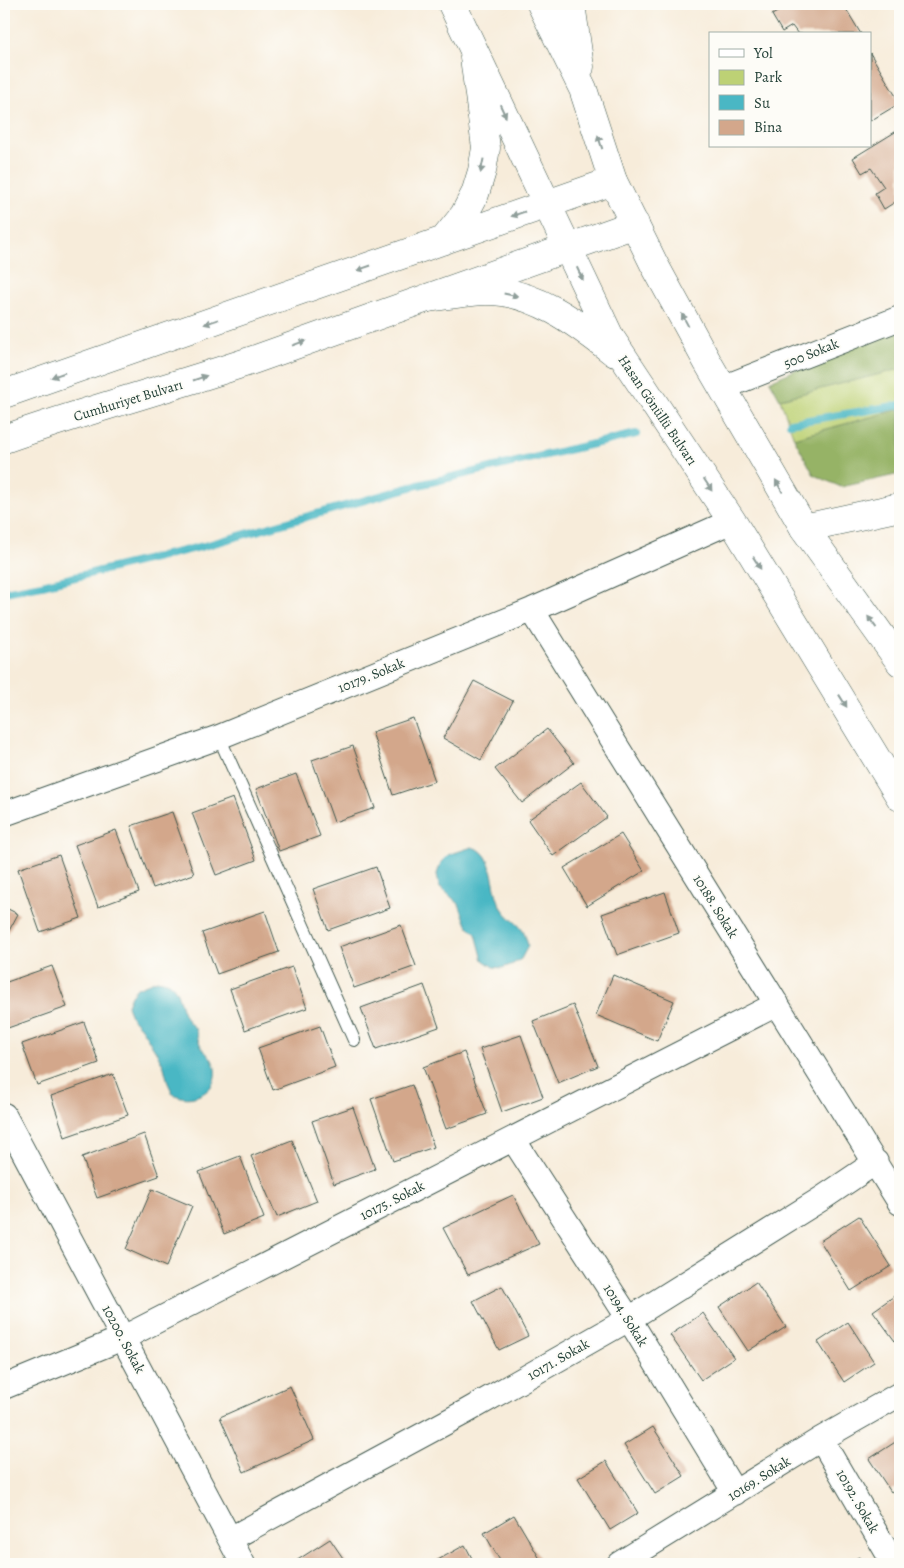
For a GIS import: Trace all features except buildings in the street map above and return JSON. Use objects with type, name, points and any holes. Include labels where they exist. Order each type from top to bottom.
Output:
[{"type":"main road","name":"Hasan Gönüllü Bulvarı","points":[[452,4],[610,337],[732,521],[900,797]]},
{"type":"main road","points":[[540,4],[583,89],[613,181],[659,272],[722,388],[804,528],[900,662]]},
{"type":"main road","points":[[571,4],[583,89]]},
{"type":"main road","points":[[443,241],[464,215],[474,194],[482,171],[486,148],[473,48]]},
{"type":"main road","points":[[4,394],[613,181]]},
{"type":"main road","points":[[428,298],[635,224]]},
{"type":"main road","points":[[428,298],[487,291],[516,295],[545,305],[576,324],[627,363]]},
{"type":"main road","name":"Cumhuriyet Bulvarı","points":[[4,440],[39,427],[191,381],[428,298]]},
{"type":"main road","points":[[804,528],[900,507]]},
{"type":"street","name":"500 Sokak","points":[[722,388],[900,318]]},
{"type":"street","name":"10179. Sokak","points":[[4,814],[219,737],[532,610],[732,521]]},
{"type":"street","name":"10188. Sokak","points":[[532,610],[900,1202]]},
{"type":"street","name":"10175. Sokak","points":[[4,1387],[123,1338],[777,1004]]},
{"type":"street","name":"10200. Sokak","points":[[4,1115],[243,1564]]},
{"type":"street","name":"10194. Sokak","points":[[513,1139],[629,1319],[735,1493]]},
{"type":"street","name":"10171. Sokak","points":[[230,1539],[467,1411],[629,1319],[876,1162]]},
{"type":"street","name":"10169. Sokak","points":[[619,1564],[821,1439],[900,1394]]},
{"type":"street","name":"10192. Sokak","points":[[821,1439],[894,1564]]},
{"type":"lane","points":[[219,737],[354,1040]]},
{"type":"green space","points":[[900,324],[900,369],[780,399],[770,381]]},
{"type":"green space","points":[[900,369],[900,409],[794,438],[780,399]]},
{"type":"green space","points":[[900,409],[900,474],[841,487],[814,475],[794,438]]},
{"type":"water","points":[[472,847],[481,851],[486,857],[499,902],[506,913],[520,927],[528,946],[521,959],[502,968],[493,967],[483,960],[476,934],[467,925],[459,904],[439,886],[437,874],[441,862],[448,855]]},
{"type":"water","points":[[157,980],[168,982],[173,986],[186,1017],[195,1028],[202,1048],[211,1058],[215,1068],[213,1083],[207,1091],[198,1096],[188,1098],[173,1094],[157,1053],[141,1028],[131,1017],[127,1005],[131,995],[137,988]]},
{"type":"waterway","points":[[790,423],[900,405]]},
{"type":"waterway","points":[[4,592],[42,585],[204,546],[418,485],[636,434]]}]
